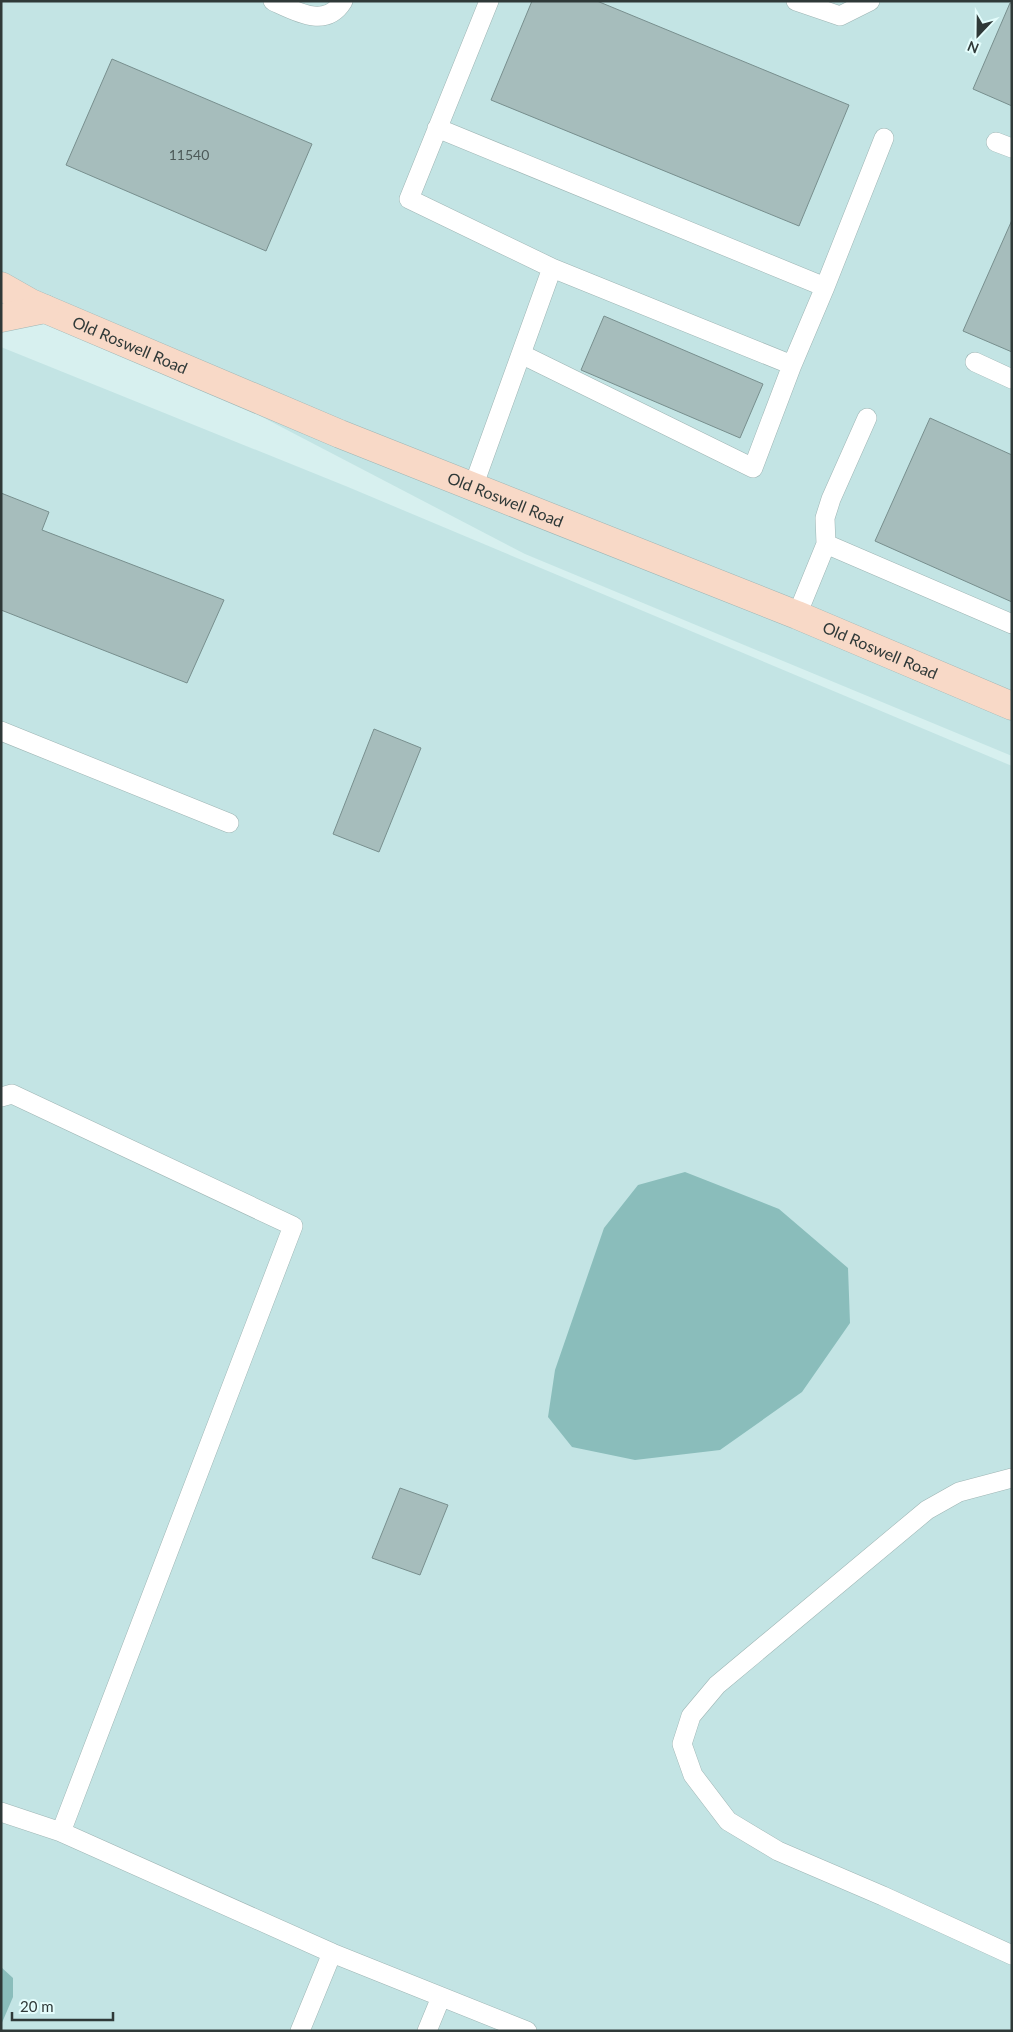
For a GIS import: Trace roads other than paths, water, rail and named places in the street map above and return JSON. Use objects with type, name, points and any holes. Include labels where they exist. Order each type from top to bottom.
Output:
[{"type":"street","name":"Old Roswell Road","points":[[1,286],[45,308],[332,430],[797,615],[1012,706]]},
{"type":"street","points":[[1,318],[45,308]]},
{"type":"lane","points":[[274,1],[316,17],[332,15],[344,1]]},
{"type":"lane","points":[[489,1],[409,199],[552,268],[792,365]]},
{"type":"lane","points":[[796,1],[840,16],[870,1]]},
{"type":"lane","points":[[437,128],[825,287]]},
{"type":"lane","points":[[521,354],[753,468],[792,365],[884,138]]},
{"type":"lane","points":[[473,487],[552,268]]},
{"type":"lane","points":[[975,362],[1012,379]]},
{"type":"lane","points":[[797,615],[826,544],[825,518],[831,499],[867,418]]},
{"type":"lane","points":[[826,544],[1012,624]]},
{"type":"lane","points":[[1,731],[229,823]]},
{"type":"lane","points":[[1,1097],[12,1094],[293,1226],[61,1832]]},
{"type":"lane","points":[[1012,1478],[959,1492],[927,1510],[717,1685],[691,1716],[682,1744],[693,1775],[728,1820],[778,1851],[883,1896],[1012,1955]]},
{"type":"lane","points":[[1,1812],[61,1832],[332,1953],[527,2031]]},
{"type":"lane","points":[[300,2031],[332,1953]]},
{"type":"lane","points":[[427,2031],[441,1996]]}]
